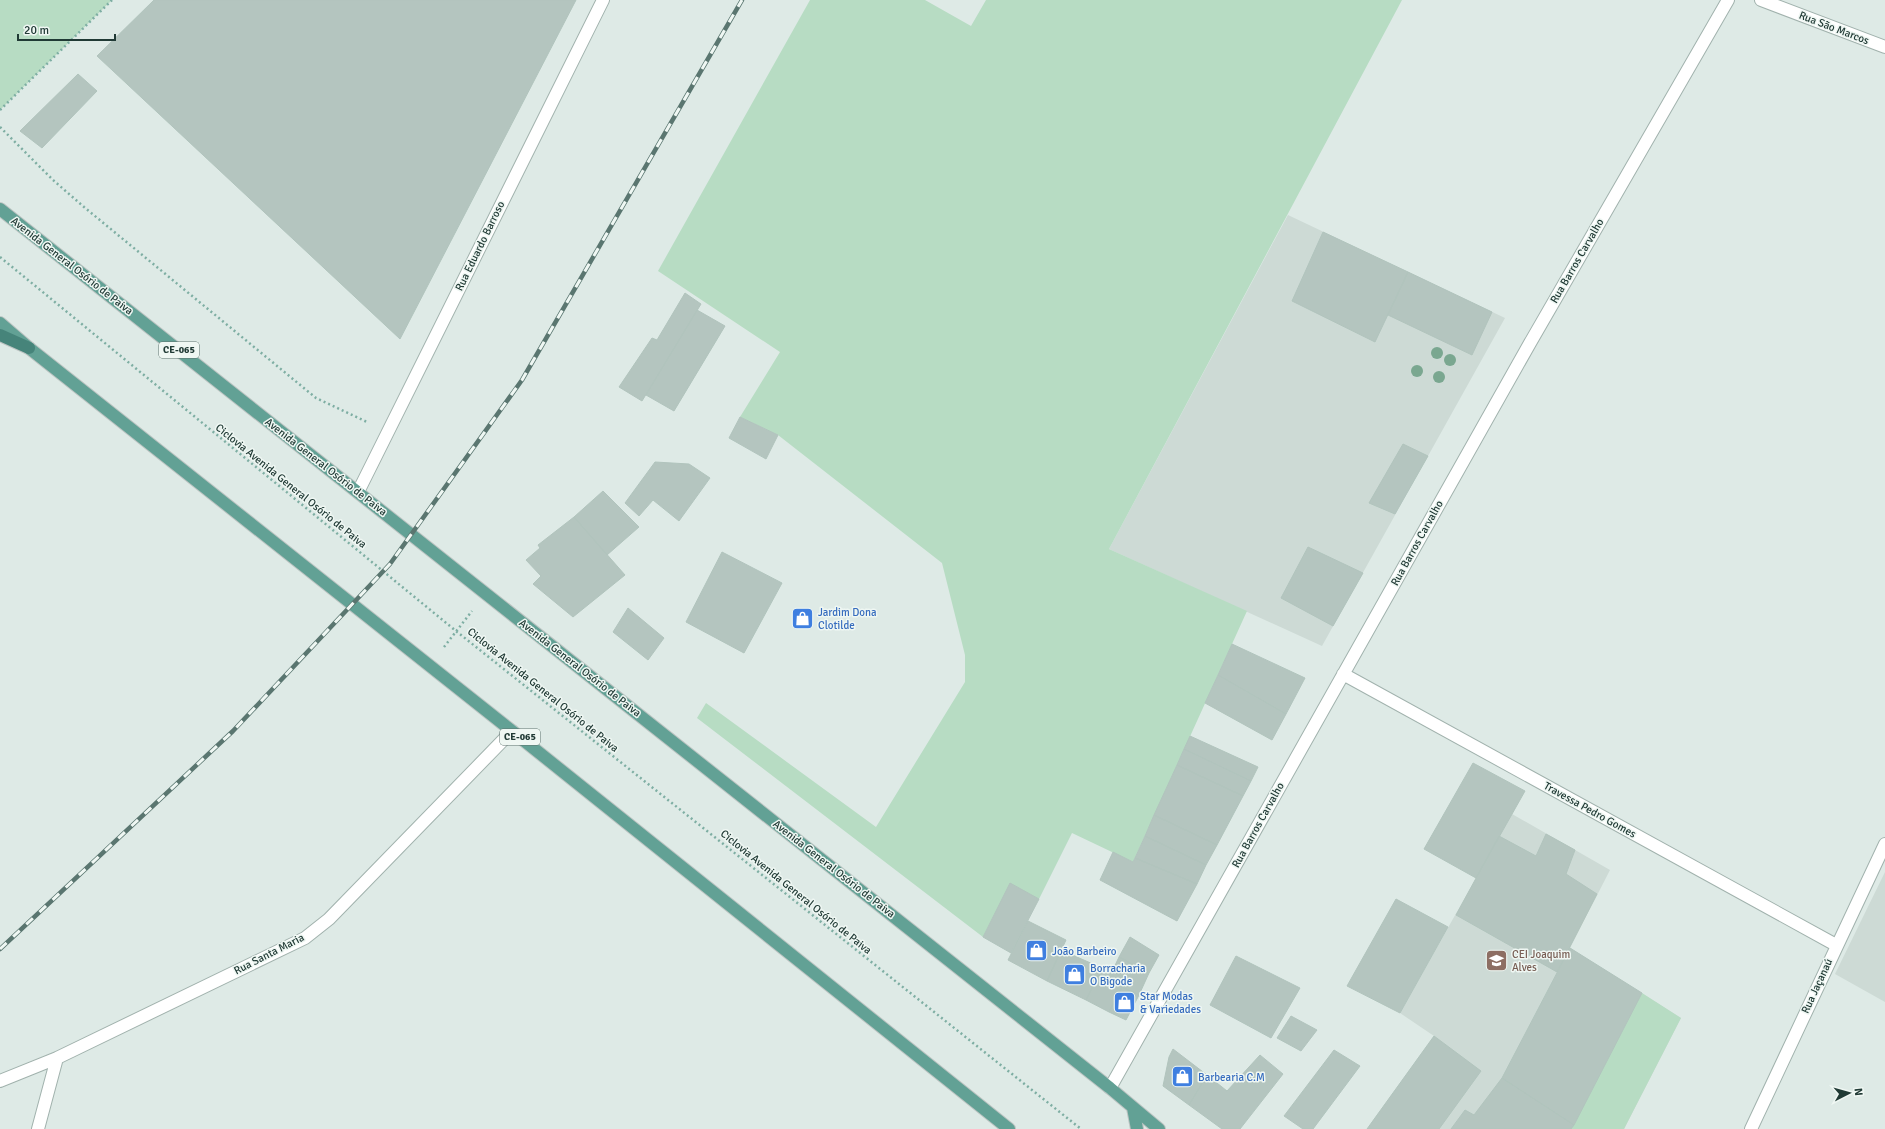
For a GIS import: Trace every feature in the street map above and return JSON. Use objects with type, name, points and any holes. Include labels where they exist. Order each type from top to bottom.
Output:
[{"type":"highway","points":[[0,335],[29,348]]},
{"type":"main road","name":"Avenida General Osório de Paiva","points":[[0,209],[1110,1088],[1159,1129]]},
{"type":"main road","name":"CE-065","points":[[0,323],[29,348],[428,666],[512,731],[1009,1129]]},
{"type":"main road","points":[[1133,1108],[1137,1129]]},
{"type":"street","name":"Rua Eduardo Barroso","points":[[358,492],[603,0]]},
{"type":"street","name":"Rua Barros Carvalho","points":[[1110,1088],[1530,343],[1728,0]]},
{"type":"street","name":"Rua São Marcos","points":[[1761,0],[1885,47]]},
{"type":"street","name":"Travessa Pedro Gomes","points":[[1343,674],[1836,945]]},
{"type":"street","name":"Rua Santa Maria","points":[[0,1081],[58,1058],[305,938],[329,919],[512,731]]},
{"type":"street","name":"Rua Jaçanaú","points":[[1751,1129],[1836,945],[1885,844]]},
{"type":"street","points":[[38,1129],[58,1058]]},
{"type":"path","points":[[0,110],[112,0]]},
{"type":"path","points":[[0,127],[53,180],[84,207],[316,398],[388,431]]},
{"type":"path","name":"Ciclovia Avenida General Osório de Paiva","points":[[0,257],[456,631],[1081,1129]]},
{"type":"path","points":[[428,666],[486,593]]},
{"type":"shaded area","points":[[1288,215],[1505,318],[1322,646],[1109,549]]},
{"type":"shaded area","points":[[1512,814],[1610,870],[1570,948],[1681,1018],[1624,1129],[1367,1129],[1434,1036],[1400,1013]]},
{"type":"shaded area","points":[[1885,872],[1885,1002],[1835,974]]},
{"type":"green space","points":[[0,0],[112,0],[0,110]]},
{"type":"green space","points":[[810,0],[925,0],[971,26],[986,0],[1402,0],[1109,549],[1247,611],[1133,862],[1072,833],[1039,899],[1010,884],[983,937],[697,718],[706,703],[876,827],[965,682],[965,655],[942,563],[778,435],[740,417],[780,352],[658,271]]},
{"type":"green space","points":[[1642,993],[1681,1018],[1624,1129],[1571,1129]]},
{"type":"building","points":[[154,0],[576,0],[400,339],[97,56]]},
{"type":"building","points":[[78,74],[97,91],[42,148],[20,131]]},
{"type":"building","points":[[1323,232],[1408,272],[1375,342],[1292,301]]},
{"type":"building","points":[[1408,272],[1492,312],[1472,355],[1388,315]]},
{"type":"building","points":[[685,293],[701,304],[642,401],[619,387],[652,338],[657,340]]},
{"type":"building","points":[[697,310],[725,326],[674,411],[646,395]]},
{"type":"building","points":[[740,417],[778,435],[766,459],[729,438]]},
{"type":"building","points":[[1403,444],[1428,456],[1395,514],[1369,503]]},
{"type":"building","points":[[655,462],[689,464],[710,478],[679,521],[653,500],[639,516],[625,503]]},
{"type":"building","points":[[603,491],[639,527],[607,555],[574,517]]},
{"type":"building","points":[[574,517],[625,575],[573,617],[533,584],[541,576],[526,560],[540,548],[538,545]]},
{"type":"building","points":[[1308,547],[1363,573],[1333,626],[1281,598]]},
{"type":"building","points":[[722,552],[782,583],[744,653],[686,622]]},
{"type":"building","points":[[628,608],[664,638],[648,660],[613,632]]},
{"type":"building","points":[[1232,644],[1305,678],[1286,714],[1218,675]]},
{"type":"building","points":[[1218,675],[1286,714],[1272,740],[1205,703]]},
{"type":"building","points":[[1190,736],[1258,767],[1251,781],[1184,749]]},
{"type":"building","points":[[1184,749],[1251,781],[1243,796],[1177,765]]},
{"type":"building","points":[[1473,763],[1525,791],[1476,878],[1424,849]]},
{"type":"building","points":[[1177,765],[1243,796],[1217,845],[1154,815]]},
{"type":"building","points":[[1154,815],[1217,845],[1206,865],[1145,836]]},
{"type":"building","points":[[1546,834],[1575,850],[1566,874],[1597,894],[1557,972],[1456,915],[1499,836],[1536,856]]},
{"type":"building","points":[[1145,836],[1206,865],[1197,884],[1135,858]]},
{"type":"building","points":[[1113,852],[1133,862],[1135,858],[1197,884],[1177,921],[1100,880]]},
{"type":"building","points":[[1010,883],[1039,899],[1011,953],[983,937]]},
{"type":"building","points":[[1396,899],[1448,927],[1400,1013],[1347,986]]},
{"type":"building","points":[[1028,921],[1066,940],[1047,981],[1008,960]]},
{"type":"building","points":[[1130,937],[1159,955],[1149,973],[1119,957]]},
{"type":"building","points":[[1570,948],[1642,993],[1574,1125],[1502,1078]]},
{"type":"building","points":[[1061,950],[1102,968],[1086,1000],[1047,981]]},
{"type":"building","points":[[1236,956],[1300,988],[1271,1038],[1210,1005]]},
{"type":"building","points":[[1119,957],[1149,973],[1139,995],[1122,987],[1127,978],[1112,972]]},
{"type":"building","points":[[1102,968],[1127,978],[1109,1012],[1086,1000]]},
{"type":"building","points":[[1122,987],[1139,995],[1126,1020],[1109,1012]]},
{"type":"building","points":[[1291,1016],[1317,1030],[1301,1051],[1277,1038]]},
{"type":"building","points":[[1434,1036],[1481,1071],[1439,1129],[1367,1129]]},
{"type":"building","points":[[1173,1049],[1207,1075],[1189,1105],[1163,1086],[1169,1057]]},
{"type":"building","points":[[1334,1050],[1360,1066],[1313,1129],[1303,1129],[1284,1116]]},
{"type":"building","points":[[1260,1055],[1283,1074],[1240,1129],[1222,1129],[1189,1105],[1207,1075],[1227,1091]]},
{"type":"building","points":[[1502,1078],[1574,1125],[1571,1129],[1451,1129],[1465,1110],[1474,1115]]},
{"type":"railway","points":[[0,949],[233,731],[390,564],[522,380],[742,0]]},
{"type":"place","name":"Jardim Dona Clotilde","points":[[802,618]]},
{"type":"place","name":"João Barbeiro","points":[[1037,951]]},
{"type":"place","name":"CEI Joaquim Alves","points":[[1497,960]]},
{"type":"place","name":"Borracharia O Bigode","points":[[1075,974]]},
{"type":"place","name":"Star Modas & Variedades","points":[[1124,1002]]},
{"type":"place","name":"Barbearia C.M","points":[[1183,1077]]}]
